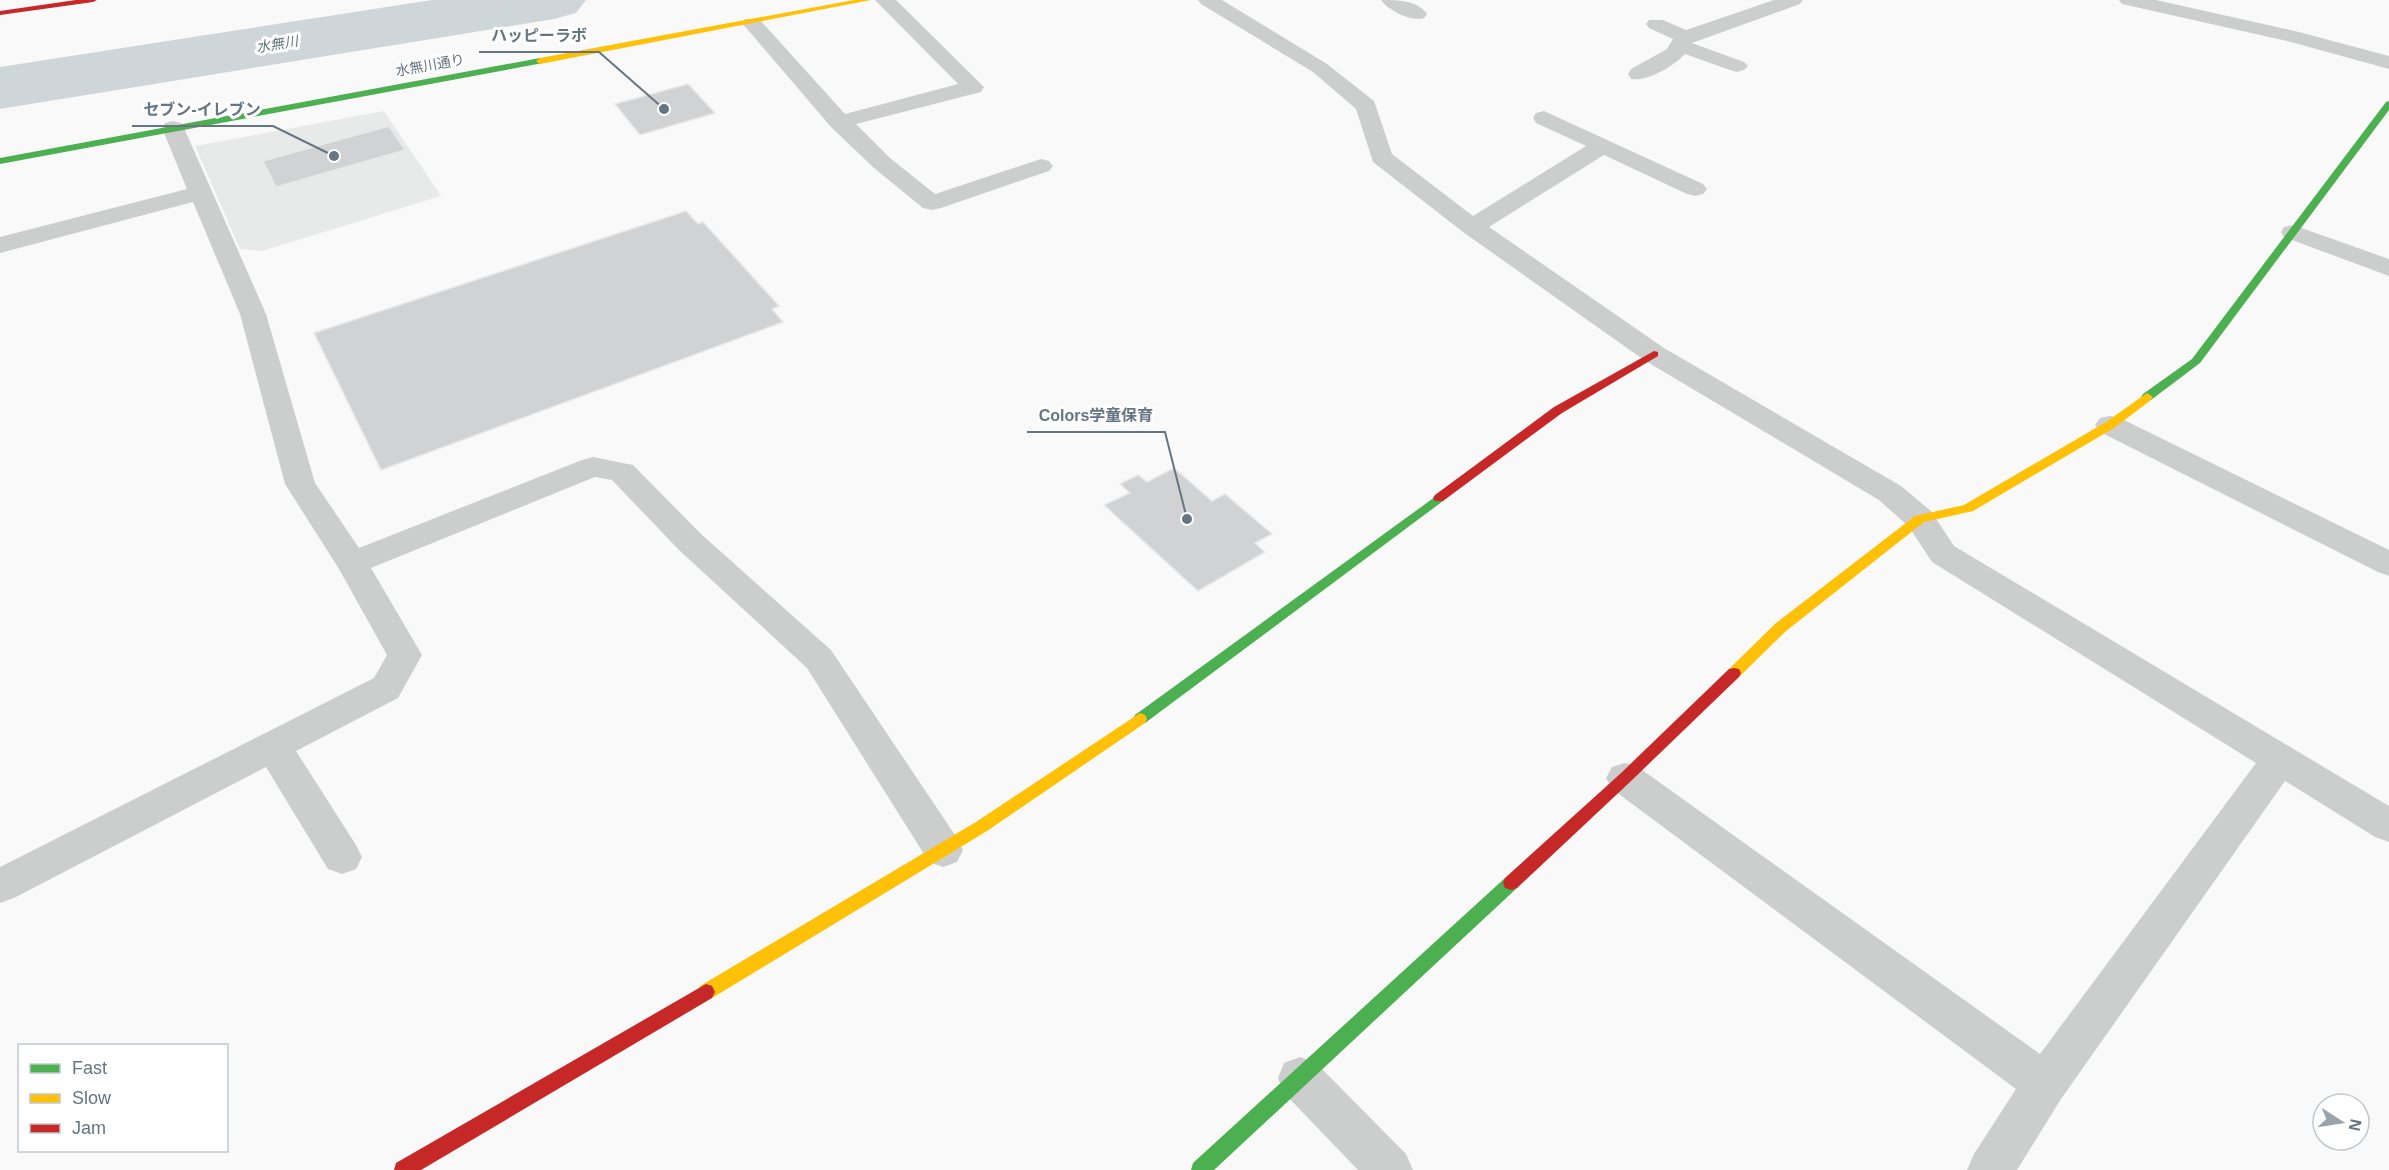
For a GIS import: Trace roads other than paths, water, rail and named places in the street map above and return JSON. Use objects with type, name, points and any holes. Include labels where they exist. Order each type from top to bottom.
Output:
[{"type":"street","points":[[0,14],[93,0]]},
{"type":"street","name":"水無川通り","points":[[0,161],[867,0]]},
{"type":"street","points":[[840,122],[973,87],[885,0]]},
{"type":"street","points":[[1208,0],[1320,68],[1366,106],[1381,157],[1472,227],[1654,354],[1890,493],[1920,519],[1943,554],[2389,826]]},
{"type":"street","points":[[1391,0],[1417,14]]},
{"type":"street","points":[[1639,74],[1676,53],[1683,42],[1793,0]]},
{"type":"street","points":[[2129,0],[2295,37],[2389,63]]},
{"type":"street","points":[[752,23],[840,122],[900,180],[932,203],[1041,166]]},
{"type":"street","points":[[1656,24],[1683,42],[1737,66]]},
{"type":"street","points":[[1200,1170],[1625,778],[1781,627],[1920,519],[1968,508],[2110,425],[2196,362],[2389,104]]},
{"type":"street","points":[[1544,118],[1695,189]]},
{"type":"street","points":[[0,886],[386,688],[405,655],[352,563],[300,484],[253,314],[172,128]]},
{"type":"street","points":[[1472,227],[1603,146]]},
{"type":"street","points":[[0,245],[201,193]]},
{"type":"street","points":[[2293,232],[2389,268]]},
{"type":"street","points":[[404,1170],[657,1022],[943,850],[1080,763],[1558,410],[1654,354]]},
{"type":"street","points":[[2110,425],[2389,564]]},
{"type":"street","points":[[352,563],[593,467],[622,472],[690,542],[819,659],[943,850]]},
{"type":"street","points":[[273,746],[342,856]]},
{"type":"street","points":[[1996,1168],[2045,1083],[2279,760]]},
{"type":"street","points":[[1625,778],[2045,1083]]},
{"type":"street","points":[[1300,1078],[1390,1170]]},
{"type":"waterway","name":"水無川","points":[[0,88],[554,0]]},
{"type":"place","name":"ハッピーラボ","points":[[664,109]]},
{"type":"place","name":"セブン-イレブン","points":[[334,156]]},
{"type":"place","name":"Colors学童保育","points":[[1187,519]]}]
